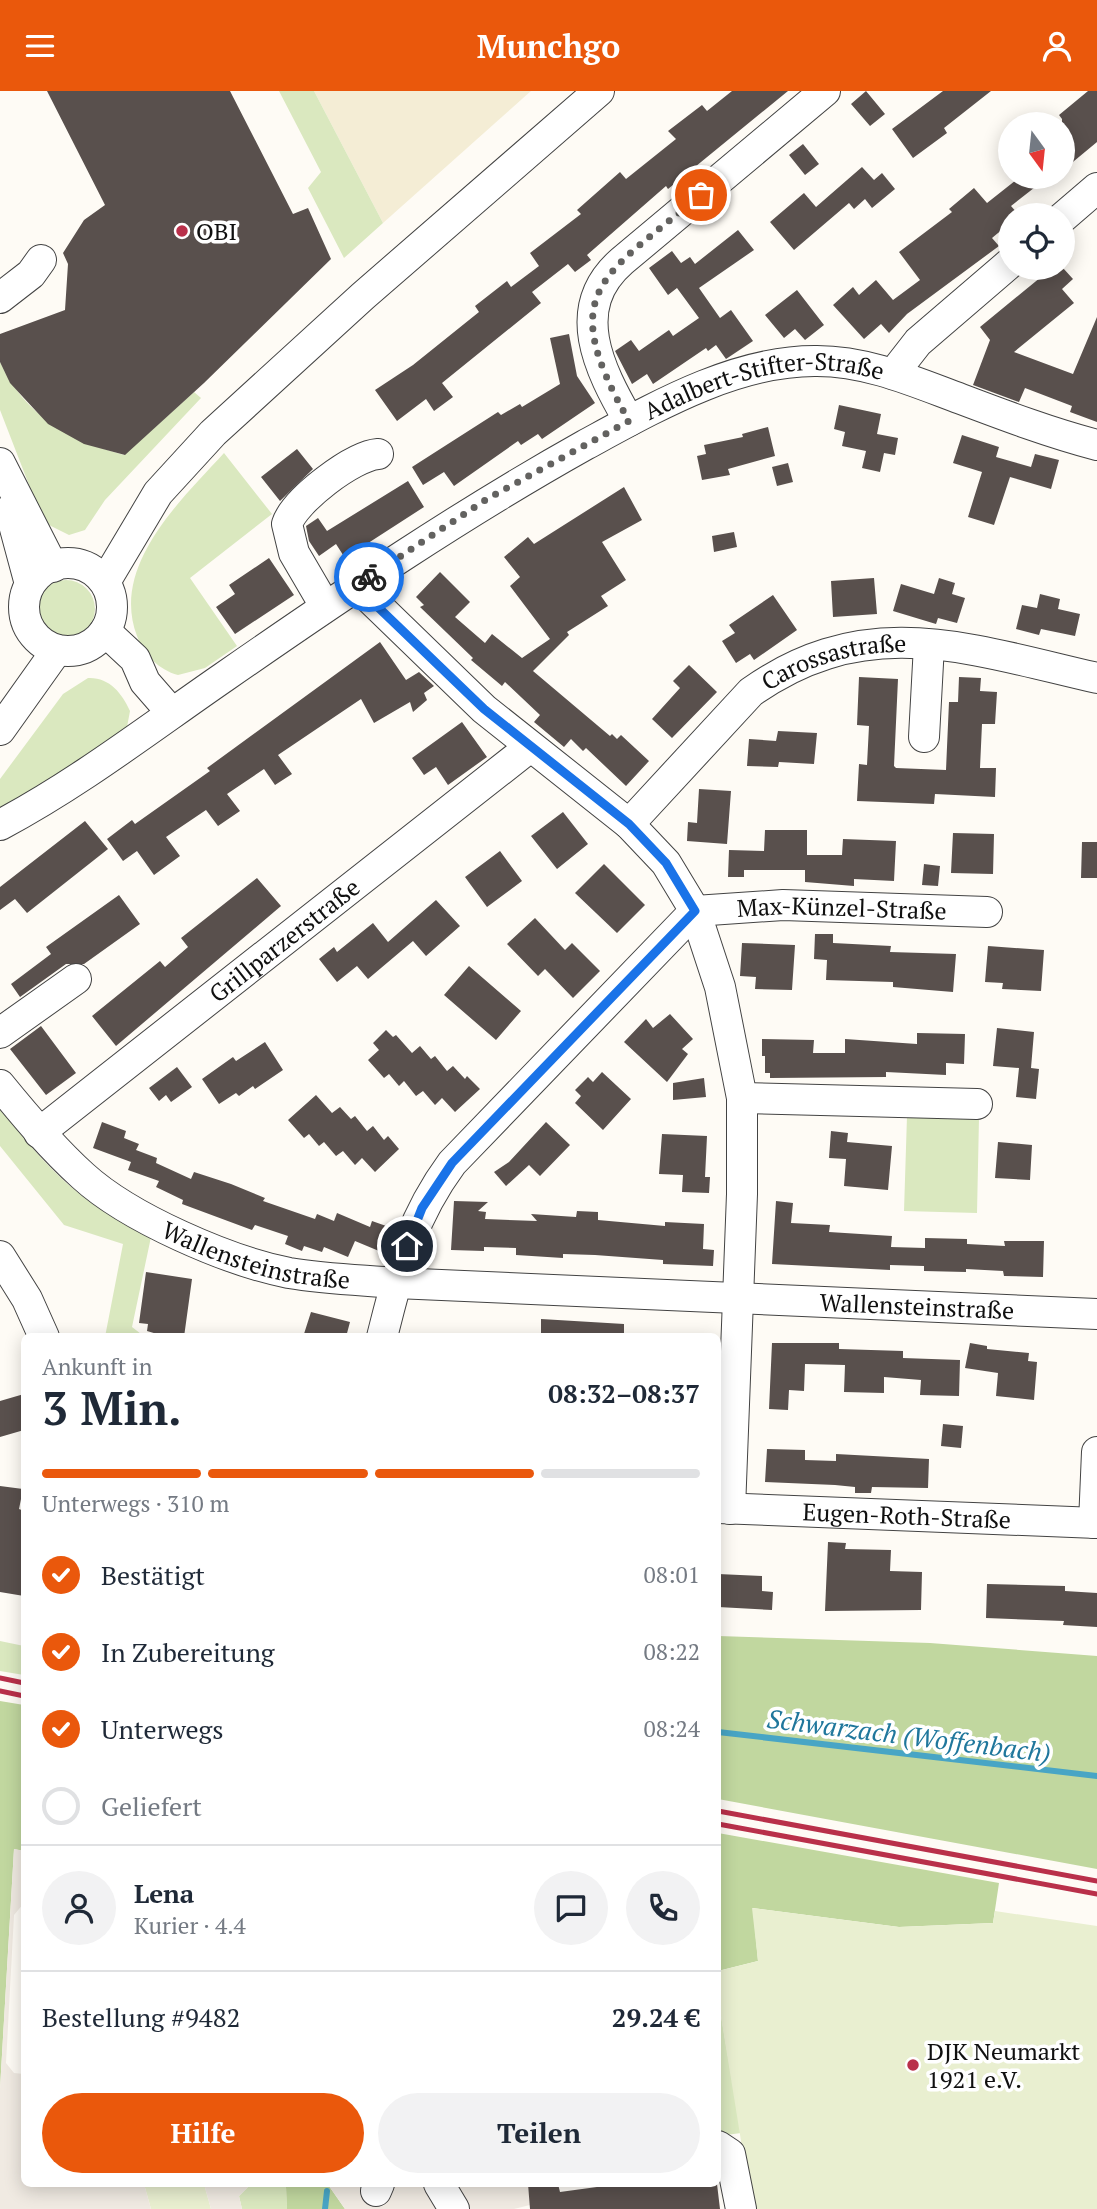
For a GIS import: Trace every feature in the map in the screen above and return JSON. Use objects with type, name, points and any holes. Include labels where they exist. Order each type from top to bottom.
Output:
[{"type":"street","points":[[95,574],[158,493],[214,433],[267,383],[599,91]]},
{"type":"street","points":[[629,421],[604,373],[593,333],[593,306],[602,282],[622,261],[825,91]]},
{"type":"street","points":[[1075,207],[1097,188]]},
{"type":"street","points":[[0,298],[31,274],[41,260]]},
{"type":"street","points":[[893,374],[918,342],[998,273]]},
{"type":"street","name":"Adalbert-Stifter-Straße","points":[[0,825],[81,776],[326,606],[487,499],[629,421],[718,381],[777,365],[820,361],[893,374],[1059,435],[1097,445]]},
{"type":"street","points":[[326,606],[294,553],[287,524],[293,513],[349,463],[378,454]]},
{"type":"street","points":[[4,473],[7,537],[42,575]]},
{"type":"street","points":[[4,473],[42,575]]},
{"type":"street","points":[[70,563],[95,574],[112,605],[99,637],[75,650],[47,645],[28,626],[24,611],[25,595],[42,575],[70,563]]},
{"type":"street","name":"Max-Künzel-Straße","points":[[356,586],[484,709],[629,824],[666,863],[695,911],[720,987],[742,1098],[742,1194],[737,1300]]},
{"type":"street","points":[[99,637],[119,668],[145,682],[172,713]]},
{"type":"street","name":"Carossastraße","points":[[629,824],[733,709],[772,678],[818,655],[879,642],[929,645],[1097,678]]},
{"type":"street","points":[[0,697],[47,645]]},
{"type":"street","points":[[0,730],[47,645]]},
{"type":"street","points":[[924,737],[929,645]]},
{"type":"street","name":"Grillparzerstraße","points":[[39,1133],[530,747]]},
{"type":"street","name":"Max-Künzel-Straße","points":[[695,911],[783,905],[987,912]]},
{"type":"street","points":[[383,1333],[411,1232],[422,1208],[452,1163],[695,911]]},
{"type":"street","points":[[0,1033],[76,979]]},
{"type":"street","name":"Wallensteinstraße","points":[[0,1085],[39,1133],[85,1178],[102,1190],[205,1246],[288,1273],[396,1283],[1097,1314]]},
{"type":"street","points":[[742,1098],[978,1104]]},
{"type":"street","points":[[0,1256],[27,1299],[42,1333]]},
{"type":"street","points":[[724,1509],[737,1300]]},
{"type":"street","points":[[1096,1523],[1097,1452]]},
{"type":"street","name":"Eugen-Roth-Straße","points":[[724,1509],[1096,1523]]},
{"type":"street","points":[[721,2148],[730,2154],[741,2209]]},
{"type":"street","points":[[441,2187],[454,2209]]},
{"type":"shaded area","points":[[314,91],[531,91],[383,223]]},
{"type":"shaded area","points":[[14,1849],[21,1850],[21,1907],[14,1915],[6,2063],[14,2073],[21,2074],[21,2187],[145,2187],[151,2209],[0,2209],[0,2089]]},
{"type":"shaded area","points":[[205,2187],[248,2187],[239,2196],[242,2209],[211,2209]]},
{"type":"shaded area","points":[[330,2187],[528,2187],[530,2205],[514,2209],[345,2209]]},
{"type":"green space","points":[[279,91],[314,91],[383,223],[344,258],[308,188],[321,172]]},
{"type":"green space","points":[[0,362],[22,397],[51,423],[85,442],[124,455],[194,392],[201,398],[105,500],[85,530],[69,535],[47,524],[31,490],[0,410]]},
{"type":"green space","points":[[224,453],[272,514],[190,578],[237,646],[205,668],[178,675],[158,665],[140,643],[131,610],[133,584],[141,560],[154,536],[170,513]]},
{"type":"green space","points":[[60,580],[72,580],[87,588],[95,603],[95,615],[87,630],[72,638],[60,638],[45,630],[37,615],[37,603],[45,588]]},
{"type":"green space","points":[[88,678],[102,680],[119,692],[130,711],[127,727],[0,814],[0,779],[63,694]]},
{"type":"green space","points":[[0,1107],[33,1149],[66,1183],[104,1211],[151,1237],[132,1327],[140,1333],[106,1333],[123,1244],[64,1225],[0,1146]]},
{"type":"green space","points":[[907,1116],[979,1118],[977,1213],[904,1211]]},
{"type":"green space","points":[[721,1636],[930,1643],[1097,1656],[1097,1869],[721,1800]]},
{"type":"green space","points":[[0,1641],[21,1645],[21,1674],[0,1671]]},
{"type":"green space","points":[[0,1701],[21,1704],[21,1850],[14,1849],[0,2089]]},
{"type":"green space","points":[[721,1834],[999,1883],[993,1923],[899,1927],[753,1908],[758,1961],[721,1970]]},
{"type":"green space","name":"DJK Neumarkt 1921 e.V.","points":[[752,1908],[899,1927],[993,1923],[995,1911],[1097,1926],[1097,2209],[752,2209],[721,2017],[721,1970],[758,1961]]},
{"type":"green space","points":[[721,2016],[741,2133],[721,2136]]},
{"type":"green space","points":[[145,2187],[205,2187],[211,2209],[151,2209]]},
{"type":"green space","points":[[248,2187],[286,2187],[287,2209],[242,2209],[239,2196]]},
{"type":"green space","points":[[286,2187],[330,2187],[345,2209],[287,2209]]},
{"type":"building","points":[[47,91],[230,91],[293,214],[308,208],[331,259],[204,383],[125,455],[84,444],[48,424],[10,383],[0,362],[0,334],[65,310],[68,264],[63,253],[84,220],[105,205]]},
{"type":"building","points":[[732,91],[788,91],[668,189],[666,186],[587,255],[591,260],[575,272],[568,264],[532,292],[541,303],[442,383],[453,397],[434,411],[426,399],[397,421],[375,390],[413,365],[479,312],[475,306],[507,281],[511,287],[539,266],[530,253],[581,214],[577,210],[620,172],[626,179],[676,139],[668,131],[702,105],[707,111]]},
{"type":"building","points":[[866,91],[885,114],[870,126],[851,104]]},
{"type":"building","points":[[943,91],[991,91],[944,128],[947,133],[913,158],[892,129]]},
{"type":"building","points":[[1088,91],[1097,91],[1097,142],[1075,160],[1075,112],[1063,112]]},
{"type":"building","points":[[803,144],[819,164],[805,175],[789,155]]},
{"type":"building","points":[[862,167],[874,180],[882,173],[895,189],[872,208],[865,199],[854,209],[849,203],[794,250],[770,222],[804,193],[816,207]]},
{"type":"building","points":[[974,188],[987,203],[1005,189],[1033,189],[1015,203],[998,203],[998,233],[992,238],[998,247],[907,314],[889,333],[881,324],[864,339],[833,305],[853,287],[859,295],[876,280],[893,300],[920,280],[899,252],[952,212],[949,209]]},
{"type":"building","points":[[738,230],[754,250],[699,288],[720,318],[731,310],[753,341],[726,359],[716,345],[708,351],[706,348],[653,384],[647,374],[632,384],[615,351],[631,340],[639,351],[669,330],[673,336],[699,318],[677,288],[668,295],[649,268],[672,251],[681,263],[690,257],[695,264]]},
{"type":"building","points":[[1037,280],[1072,280],[1062,289],[1074,303],[1014,352],[1073,374],[1097,317],[1097,422],[1070,412],[1072,406],[1025,388],[1019,402],[973,385],[990,340],[980,327]]},
{"type":"building","points":[[797,290],[824,325],[805,340],[795,329],[784,338],[765,315]]},
{"type":"building","points":[[569,334],[577,376],[595,403],[542,439],[538,434],[521,445],[518,441],[454,486],[444,472],[423,485],[412,467],[498,412],[501,415],[520,404],[522,407],[560,384],[550,338]]},
{"type":"building","points":[[839,405],[881,414],[877,434],[898,438],[895,455],[884,453],[880,472],[862,468],[866,451],[842,446],[845,432],[834,429]]},
{"type":"building","points":[[768,427],[775,456],[728,469],[730,475],[702,480],[697,456],[706,454],[704,445],[743,437],[742,434]]},
{"type":"building","points":[[962,435],[999,447],[996,457],[1031,467],[1035,454],[1059,460],[1051,489],[1010,477],[994,525],[968,517],[982,472],[953,463]]},
{"type":"building","points":[[297,449],[313,469],[280,501],[261,477]]},
{"type":"building","points":[[788,463],[793,482],[777,486],[772,467]]},
{"type":"building","points":[[408,481],[424,507],[345,558],[336,544],[319,556],[309,541],[306,526],[318,518],[327,531]]},
{"type":"building","points":[[624,487],[642,520],[602,542],[626,580],[601,596],[608,606],[567,632],[569,635],[533,671],[610,736],[612,734],[617,739],[621,735],[649,761],[626,786],[586,748],[583,751],[571,739],[564,747],[534,722],[540,715],[505,682],[502,686],[471,660],[473,658],[420,607],[424,605],[416,597],[440,572],[470,602],[455,617],[485,643],[492,634],[522,658],[550,639],[510,586],[520,577],[504,557],[528,537],[534,544]]},
{"type":"building","points":[[734,532],[737,547],[714,552],[712,536]]},
{"type":"building","points":[[269,558],[294,595],[235,634],[216,607],[235,594],[229,585]]},
{"type":"building","points":[[874,578],[877,614],[833,617],[831,581]]},
{"type":"building","points":[[939,578],[955,583],[952,594],[965,598],[957,623],[938,618],[936,624],[893,611],[901,584],[934,594]]},
{"type":"building","points":[[1040,594],[1060,599],[1058,609],[1080,614],[1075,636],[1041,629],[1039,635],[1016,629],[1022,605],[1037,608]]},
{"type":"building","points":[[773,595],[797,630],[754,660],[750,654],[736,663],[722,641],[735,633],[729,625]]},
{"type":"building","points":[[380,642],[406,680],[419,672],[434,686],[424,693],[427,700],[413,712],[410,702],[374,723],[361,699],[278,755],[292,774],[275,785],[264,769],[227,794],[240,811],[218,826],[206,810],[166,837],[180,856],[154,875],[137,851],[123,861],[107,839],[132,820],[135,824],[210,771],[207,768]]},
{"type":"building","points":[[689,665],[717,692],[672,738],[652,719],[680,688],[673,681]]},
{"type":"building","points":[[859,677],[898,679],[896,768],[946,770],[949,702],[958,702],[959,677],[981,678],[980,691],[997,692],[995,724],[982,724],[980,768],[996,768],[995,797],[935,794],[934,804],[857,801],[859,764],[867,765],[869,726],[857,725]]},
{"type":"building","points":[[462,722],[487,757],[448,785],[436,767],[424,775],[412,758]]},
{"type":"building","points":[[778,731],[817,733],[814,764],[779,762],[778,767],[747,766],[749,739],[776,741]]},
{"type":"building","points":[[699,789],[731,791],[727,844],[687,841],[688,822],[697,823]]},
{"type":"building","points":[[563,812],[588,844],[557,869],[531,836]]},
{"type":"building","points":[[85,821],[108,849],[27,913],[15,899],[0,910],[0,887]]},
{"type":"building","points":[[765,830],[807,830],[807,855],[842,855],[843,839],[896,841],[894,881],[854,879],[854,886],[805,882],[805,870],[744,870],[744,877],[728,877],[729,850],[764,851]]},
{"type":"building","points":[[953,833],[994,834],[993,874],[951,873]]},
{"type":"building","points":[[1082,842],[1097,842],[1097,878],[1081,878]]},
{"type":"building","points":[[500,851],[522,881],[487,907],[465,877]]},
{"type":"building","points":[[604,864],[645,905],[617,933],[575,893]]},
{"type":"building","points":[[924,864],[940,866],[938,886],[922,885]]},
{"type":"building","points":[[257,878],[281,906],[116,1046],[92,1016],[160,961],[165,967],[188,947],[181,938]]},
{"type":"building","points":[[119,895],[140,924],[84,964],[66,964],[20,997],[11,984],[51,954],[46,947]]},
{"type":"building","points":[[436,900],[460,926],[426,956],[413,941],[368,979],[357,966],[337,982],[319,959],[334,947],[337,952],[373,923],[388,942]]},
{"type":"building","points":[[535,918],[565,950],[572,943],[600,971],[573,998],[545,969],[538,976],[507,944]]},
{"type":"building","points":[[815,934],[833,934],[833,943],[891,946],[890,952],[956,954],[953,992],[893,987],[893,982],[826,980],[827,960],[814,959]]},
{"type":"building","points":[[742,943],[795,945],[792,990],[755,989],[756,977],[740,976]]},
{"type":"building","points":[[988,946],[1044,950],[1041,991],[1002,989],[1003,983],[985,982]]},
{"type":"building","points":[[469,966],[521,1011],[496,1040],[444,995]]},
{"type":"building","points":[[670,1014],[693,1039],[682,1049],[688,1054],[667,1082],[624,1042],[646,1019],[653,1028]]},
{"type":"building","points":[[41,1026],[76,1073],[46,1095],[10,1049]]},
{"type":"building","points":[[997,1028],[1034,1032],[1031,1068],[1039,1069],[1036,1099],[1016,1097],[1019,1068],[993,1066]]},
{"type":"building","points":[[386,1030],[393,1037],[396,1035],[412,1053],[420,1046],[431,1059],[435,1056],[447,1071],[453,1066],[465,1079],[467,1076],[480,1089],[455,1112],[442,1098],[435,1105],[423,1091],[416,1096],[404,1081],[399,1086],[389,1074],[384,1078],[368,1060],[379,1050],[373,1043]]},
{"type":"building","points":[[917,1033],[965,1034],[964,1064],[946,1063],[946,1075],[886,1072],[886,1077],[770,1078],[770,1073],[765,1073],[762,1039],[814,1040],[813,1053],[845,1053],[845,1039],[917,1044]]},
{"type":"building","points":[[265,1042],[283,1070],[255,1089],[253,1086],[239,1096],[236,1093],[219,1104],[202,1079],[233,1057],[236,1061]]},
{"type":"building","points":[[177,1067],[192,1087],[171,1102],[166,1095],[159,1101],[149,1088]]},
{"type":"building","points":[[602,1072],[631,1099],[603,1130],[575,1103],[581,1096],[575,1090],[588,1077],[593,1082]]},
{"type":"building","points":[[704,1078],[706,1097],[673,1100],[673,1083]]},
{"type":"building","points":[[316,1095],[332,1113],[340,1107],[351,1119],[355,1116],[367,1131],[373,1126],[384,1140],[388,1136],[399,1149],[375,1172],[362,1158],[355,1165],[343,1151],[336,1156],[324,1142],[319,1146],[309,1134],[304,1138],[288,1120]]},
{"type":"building","points":[[102,1122],[126,1131],[124,1138],[139,1144],[136,1150],[157,1158],[156,1163],[191,1179],[194,1172],[231,1184],[265,1198],[263,1201],[315,1219],[317,1214],[334,1221],[337,1213],[370,1227],[372,1221],[389,1227],[379,1251],[355,1241],[348,1257],[324,1247],[322,1252],[304,1246],[302,1251],[285,1244],[288,1236],[255,1225],[252,1230],[182,1204],[183,1200],[156,1187],[159,1181],[128,1170],[131,1162],[93,1148]]},
{"type":"building","points":[[546,1122],[570,1145],[540,1176],[529,1165],[506,1186],[494,1172],[509,1162]]},
{"type":"building","points":[[831,1131],[848,1133],[847,1142],[892,1146],[888,1190],[844,1186],[846,1159],[829,1158]]},
{"type":"building","points":[[662,1134],[707,1136],[705,1177],[710,1177],[709,1193],[682,1192],[683,1175],[659,1174]]},
{"type":"building","points":[[998,1142],[1032,1145],[1030,1180],[995,1178]]},
{"type":"building","points":[[454,1201],[488,1202],[478,1211],[486,1212],[485,1219],[537,1221],[531,1214],[576,1217],[577,1211],[598,1212],[598,1220],[665,1226],[665,1222],[704,1224],[703,1249],[714,1250],[713,1266],[663,1264],[663,1260],[595,1255],[563,1254],[563,1258],[516,1255],[516,1248],[451,1250]]},
{"type":"building","points":[[776,1201],[793,1203],[791,1223],[830,1225],[829,1232],[892,1236],[891,1247],[925,1248],[925,1238],[967,1239],[967,1244],[1005,1246],[1004,1241],[1044,1241],[1043,1277],[1004,1276],[1003,1271],[966,1269],[966,1272],[924,1271],[924,1266],[890,1265],[890,1270],[772,1264]]},
{"type":"building","points":[[146,1272],[192,1279],[185,1333],[154,1333],[147,1331],[148,1324],[139,1323]]},
{"type":"building","points":[[311,1312],[350,1322],[347,1333],[304,1333]]},
{"type":"building","points":[[541,1319],[624,1324],[624,1333],[541,1333]]},
{"type":"building","points":[[772,1343],[839,1343],[839,1349],[903,1351],[903,1358],[960,1360],[959,1396],[920,1395],[921,1380],[884,1377],[884,1393],[844,1392],[845,1365],[805,1364],[804,1391],[789,1390],[788,1410],[769,1409]]},
{"type":"building","points":[[970,1343],[987,1346],[987,1349],[1029,1353],[1028,1361],[1037,1362],[1034,1400],[996,1396],[998,1373],[965,1368]]},
{"type":"building","points":[[21,1395],[21,1431],[0,1437],[0,1401]]},
{"type":"building","points":[[943,1424],[963,1426],[961,1448],[941,1446]]},
{"type":"building","points":[[767,1449],[805,1450],[805,1460],[836,1461],[836,1454],[929,1459],[928,1488],[872,1487],[871,1493],[855,1493],[855,1487],[765,1482]]},
{"type":"building","points":[[0,1486],[21,1489],[21,1596],[0,1592]]},
{"type":"building","points":[[828,1542],[846,1543],[845,1549],[891,1550],[890,1571],[922,1572],[921,1610],[825,1611]]},
{"type":"building","points":[[721,1574],[762,1576],[762,1591],[773,1592],[772,1610],[721,1607]]},
{"type":"building","points":[[987,1584],[1065,1586],[1065,1591],[1097,1593],[1097,1627],[1063,1625],[1064,1621],[986,1618]]},
{"type":"building","points":[[528,2187],[559,2187],[560,2192],[597,2187],[717,2187],[720,2209],[530,2209]]},
{"type":"waterway","name":"Schwarzach (Woffenbach)","points":[[721,1732],[1097,1776]]},
{"type":"waterway","points":[[325,2209],[327,2191]]},
{"type":"railway","points":[[0,1678],[21,1682]]},
{"type":"railway","points":[[0,1691],[21,1695]]},
{"type":"railway","points":[[721,1812],[1097,1881]]},
{"type":"railway","points":[[721,1825],[1097,1894]]},
{"type":"way so far","points":[[369,577],[487,499],[629,421],[604,373],[596,348],[592,319],[597,292],[610,272],[701,195]]},
{"type":"place","name":"OBI","points":[[182,231]]},
{"type":"place","name":"DJK Neumarkt 1921 e.V.","points":[[913,2065]]},
{"type":"route","points":[[369,577],[356,586],[484,709],[629,824],[666,863],[695,911],[452,1163],[422,1208],[407,1246]]}]
